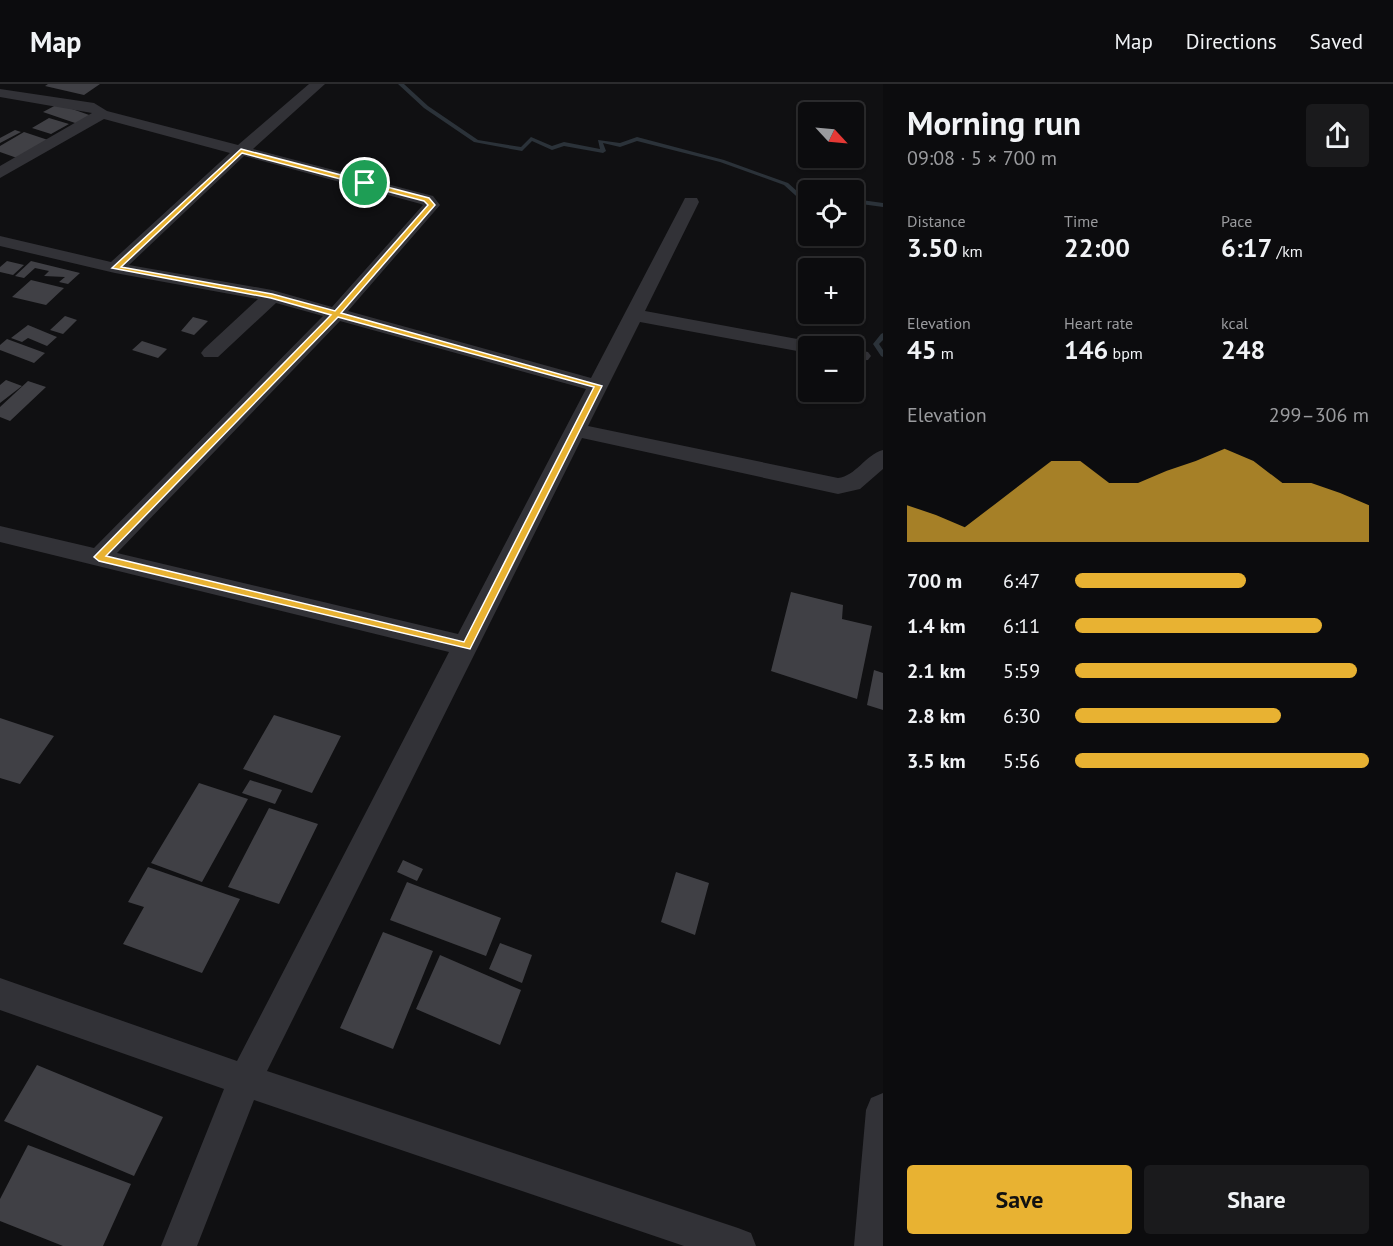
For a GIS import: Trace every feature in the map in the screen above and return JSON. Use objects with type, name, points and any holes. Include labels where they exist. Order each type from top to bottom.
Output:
[{"type":"street","points":[[115,268],[241,151],[318,84]]},
{"type":"street","points":[[0,93],[94,107],[102,114],[431,202],[430,208],[336,314],[99,557]]},
{"type":"street","points":[[0,173],[102,114]]},
{"type":"street","points":[[179,1246],[245,1080],[691,202]]},
{"type":"street","points":[[0,241],[115,268],[272,296],[598,386]]},
{"type":"street","points":[[212,353],[272,296]]},
{"type":"street","points":[[634,315],[798,344]]},
{"type":"street","points":[[576,430],[838,486],[852,484],[883,457]]},
{"type":"street","points":[[0,534],[467,646]]},
{"type":"street","points":[[0,994],[245,1080],[738,1246]]},
{"type":"street","points":[[872,1246],[883,1110]]},
{"type":"building","points":[[48,84],[100,84],[84,95],[45,86]]},
{"type":"building","points":[[58,104],[92,116],[78,124],[43,112]]},
{"type":"building","points":[[49,118],[69,124],[51,134],[32,128]]},
{"type":"building","points":[[15,130],[21,132],[0,143],[0,138]]},
{"type":"building","points":[[24,132],[48,140],[17,158],[0,152],[0,146]]},
{"type":"building","points":[[7,261],[24,265],[13,275],[0,272],[0,267]]},
{"type":"building","points":[[31,261],[80,273],[68,284],[59,282],[65,277],[44,276],[49,271],[35,268],[24,278],[15,276]]},
{"type":"building","points":[[31,280],[64,288],[46,305],[12,297]]},
{"type":"building","points":[[65,316],[77,320],[63,334],[50,330]]},
{"type":"building","points":[[193,317],[208,321],[194,335],[181,331]]},
{"type":"building","points":[[28,325],[57,337],[47,346],[28,338],[22,342],[11,338]]},
{"type":"building","points":[[7,339],[45,353],[34,363],[0,350],[0,345]]},
{"type":"building","points":[[142,341],[167,349],[158,358],[132,350]]},
{"type":"building","points":[[6,380],[22,386],[0,403],[0,385]]},
{"type":"building","points":[[28,381],[46,387],[10,421],[0,417],[0,407]]},
{"type":"building","points":[[791,592],[843,605],[842,619],[872,626],[857,699],[771,671]]},
{"type":"building","points":[[874,670],[883,673],[883,710],[867,705]]},
{"type":"building","points":[[274,715],[341,736],[312,793],[243,769]]},
{"type":"building","points":[[0,718],[54,736],[20,784],[0,778]]},
{"type":"building","points":[[250,780],[282,790],[275,804],[242,793]]},
{"type":"building","points":[[199,783],[248,799],[202,882],[151,863]]},
{"type":"building","points":[[269,808],[318,824],[279,904],[228,887]]},
{"type":"building","points":[[403,860],[423,869],[417,881],[397,872]]},
{"type":"building","points":[[148,867],[240,899],[202,973],[123,944],[144,907],[128,902]]},
{"type":"building","points":[[676,872],[709,883],[695,935],[661,922]]},
{"type":"building","points":[[407,882],[501,918],[486,956],[390,920]]},
{"type":"building","points":[[383,932],[433,951],[393,1049],[340,1028]]},
{"type":"building","points":[[500,943],[532,955],[522,983],[489,969]]},
{"type":"building","points":[[440,955],[521,990],[500,1045],[416,1009]]},
{"type":"building","points":[[37,1065],[163,1117],[134,1176],[4,1121]]},
{"type":"building","points":[[28,1145],[131,1184],[103,1246],[63,1246],[0,1221],[0,1199]]},
{"type":"waterway","points":[[401,84],[426,107],[476,141],[522,149],[531,139],[552,148],[564,144],[603,151],[600,141],[620,145],[637,139],[722,161],[786,184],[798,195]]},
{"type":"waterway","points":[[864,202],[883,205]]},
{"type":"waterway","points":[[883,335],[876,344],[883,355]]},
{"type":"route","points":[[365,183],[241,151],[115,268],[272,296],[336,314],[598,386],[467,646],[99,557],[336,314],[432,205],[427,200],[365,183]]}]
